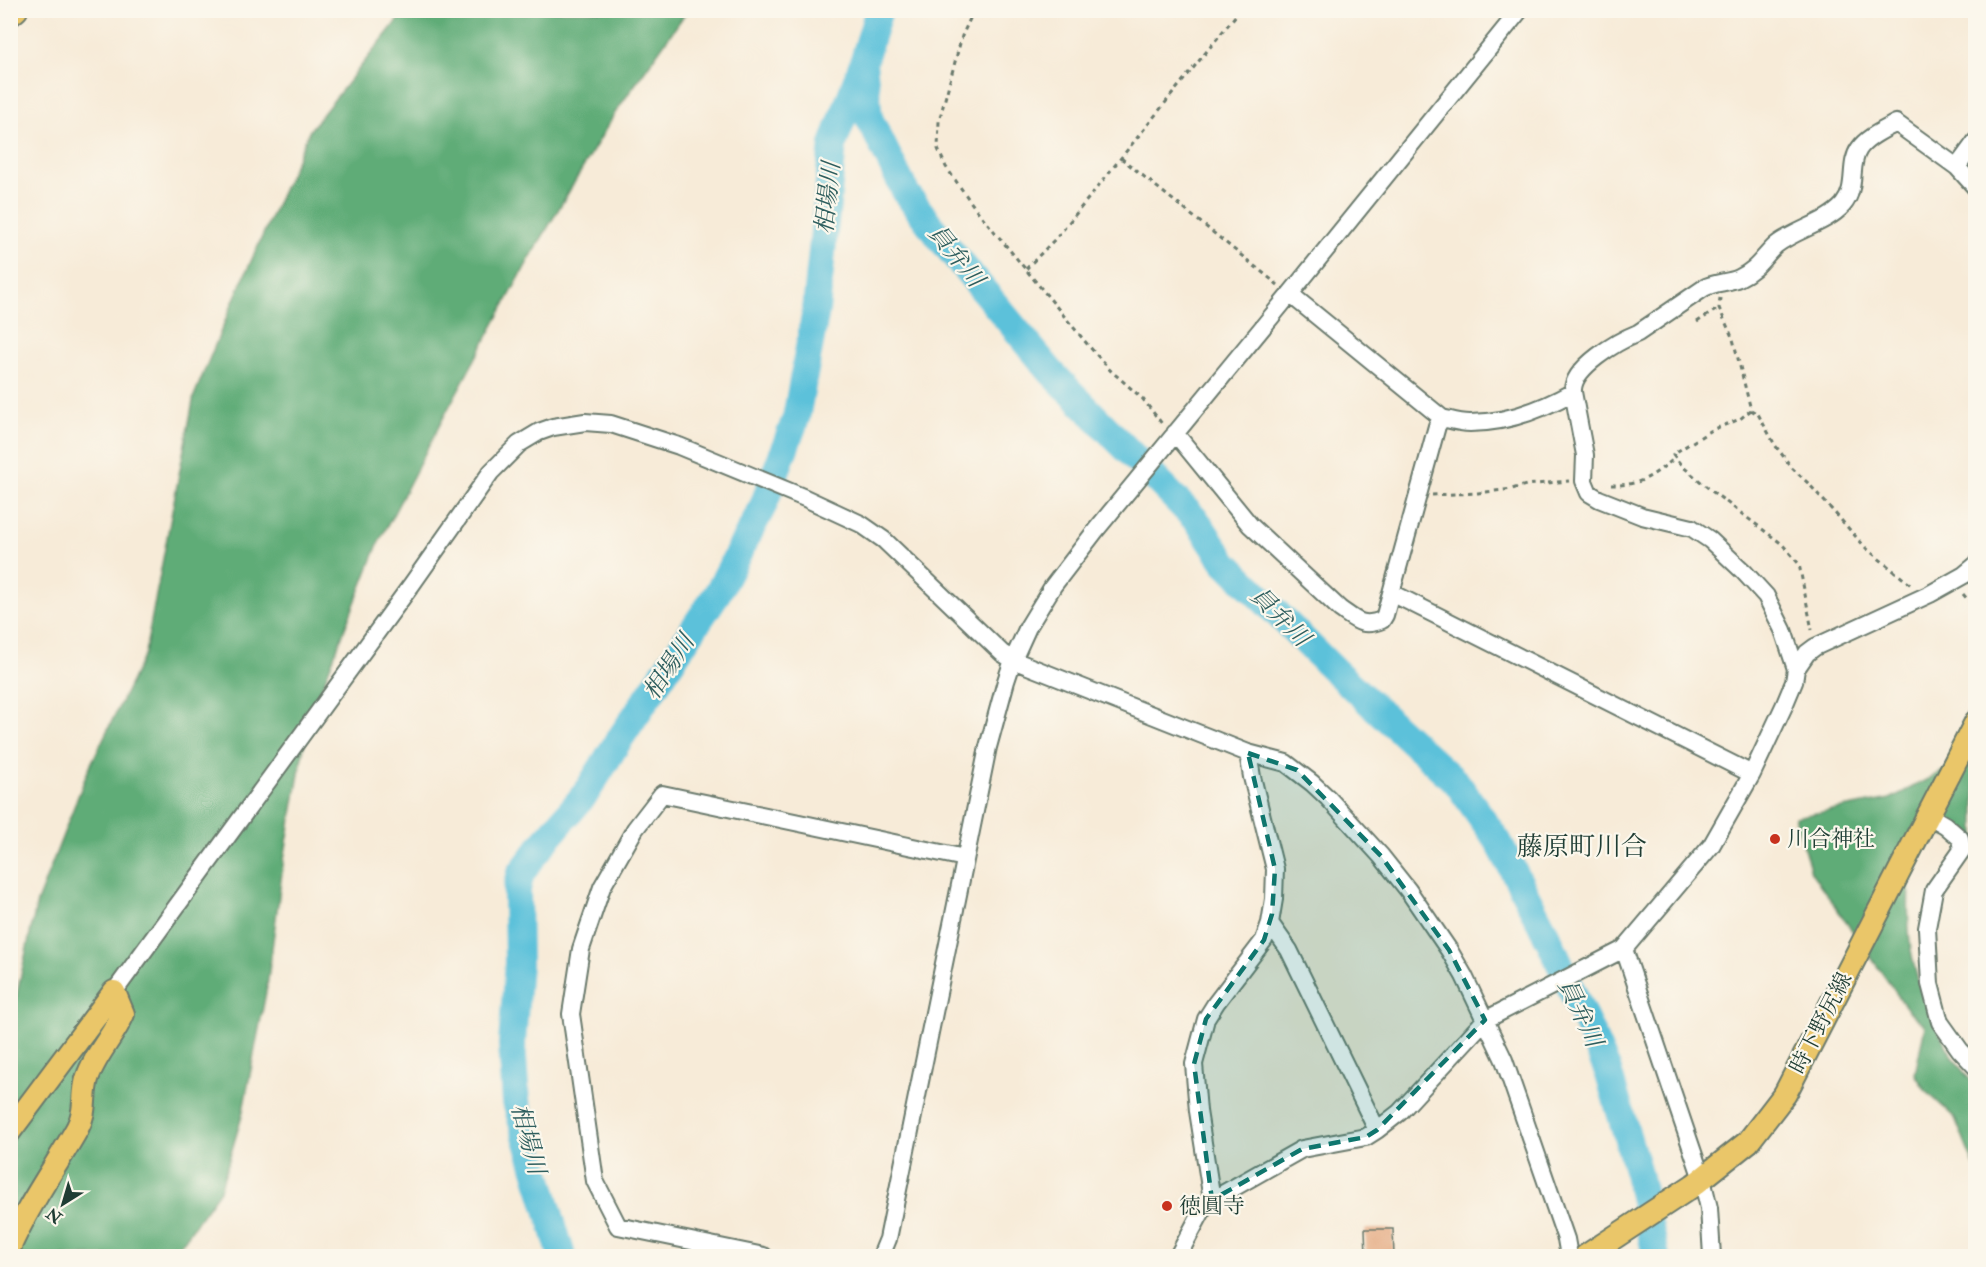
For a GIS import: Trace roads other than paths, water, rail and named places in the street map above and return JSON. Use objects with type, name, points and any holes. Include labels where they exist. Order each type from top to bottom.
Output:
[{"type":"main road","points":[[10,15],[16,10]]},
{"type":"main road","name":"時下野尻線","points":[[1586,1257],[1698,1182],[1748,1142],[1785,1094],[1976,722]]},
{"type":"main road","points":[[10,1131],[114,992]]},
{"type":"main road","points":[[10,1246],[78,1126],[85,1105],[87,1080],[93,1064],[123,1014],[114,992]]},
{"type":"street","points":[[881,1257],[888,1239],[988,747],[1006,681],[1028,627],[1048,593],[1096,530],[1520,10]]},
{"type":"street","points":[[1796,669],[1780,622],[1766,596],[1710,540],[1692,528],[1642,516],[1589,493],[1584,482],[1585,455],[1572,385],[1588,364],[1628,337],[1638,333],[1712,283],[1736,279],[1752,271],[1776,245],[1843,206],[1851,192],[1854,162],[1858,151],[1870,139],[1896,123],[1957,167],[1976,188]]},
{"type":"street","points":[[1957,167],[1976,141]]},
{"type":"street","points":[[1290,294],[1442,418],[1468,423],[1497,421],[1551,404],[1573,392]]},
{"type":"street","points":[[1172,436],[1250,525],[1349,615],[1367,625],[1382,620],[1392,593],[1437,426],[1442,418]]},
{"type":"street","points":[[114,992],[481,486],[508,454],[519,444],[553,427],[585,422],[610,424],[698,454],[861,524],[884,540],[1002,653],[1014,660],[1248,753],[1286,764],[1297,770],[1328,798],[1381,856],[1408,890],[1449,950],[1489,1018],[1566,1239],[1569,1257]]},
{"type":"street","points":[[1178,1257],[1203,1209],[1212,1200],[1302,1149],[1366,1137],[1400,1112],[1489,1018],[1620,951],[1711,846],[1752,774],[1784,706],[1794,682],[1796,669],[1807,653],[1815,647],[1921,598],[1976,566]]},
{"type":"street","points":[[1392,593],[1752,774]]},
{"type":"street","points":[[1212,1200],[1198,1111],[1194,1064],[1206,1019],[1264,940],[1275,899],[1275,869],[1248,753]]},
{"type":"street","points":[[764,1257],[618,1226],[595,1181],[571,1014],[581,949],[602,887],[635,829],[662,794],[965,858]]},
{"type":"street","points":[[1928,815],[1945,825],[1960,838],[1962,850],[1934,890],[1927,928],[1930,984],[1940,1022],[1960,1050],[1976,1067]]},
{"type":"street","points":[[1270,923],[1288,950],[1377,1130]]},
{"type":"street","points":[[1620,951],[1698,1182],[1709,1208],[1712,1257]]},
{"type":"street","points":[[1193,1257],[1197,1223]]},
{"type":"waterway","name":"相場川","points":[[562,1256],[516,1102],[512,1044],[518,963],[517,889],[521,873],[586,793],[718,592],[763,506],[796,418],[816,310],[833,144],[863,63],[879,10]]},
{"type":"waterway","name":"員弁川","points":[[863,63],[869,118],[906,193],[940,238],[1052,373],[1197,521],[1224,561],[1334,670],[1457,783],[1498,841],[1550,942],[1608,1071],[1638,1173],[1656,1256]]},
{"type":"place","name":"川合神社","points":[[1775,839]]},
{"type":"place","name":"徳圓寺","points":[[1167,1206]]},
{"type":"district","name":"藤原町川合","points":[[1582,847]]}]
